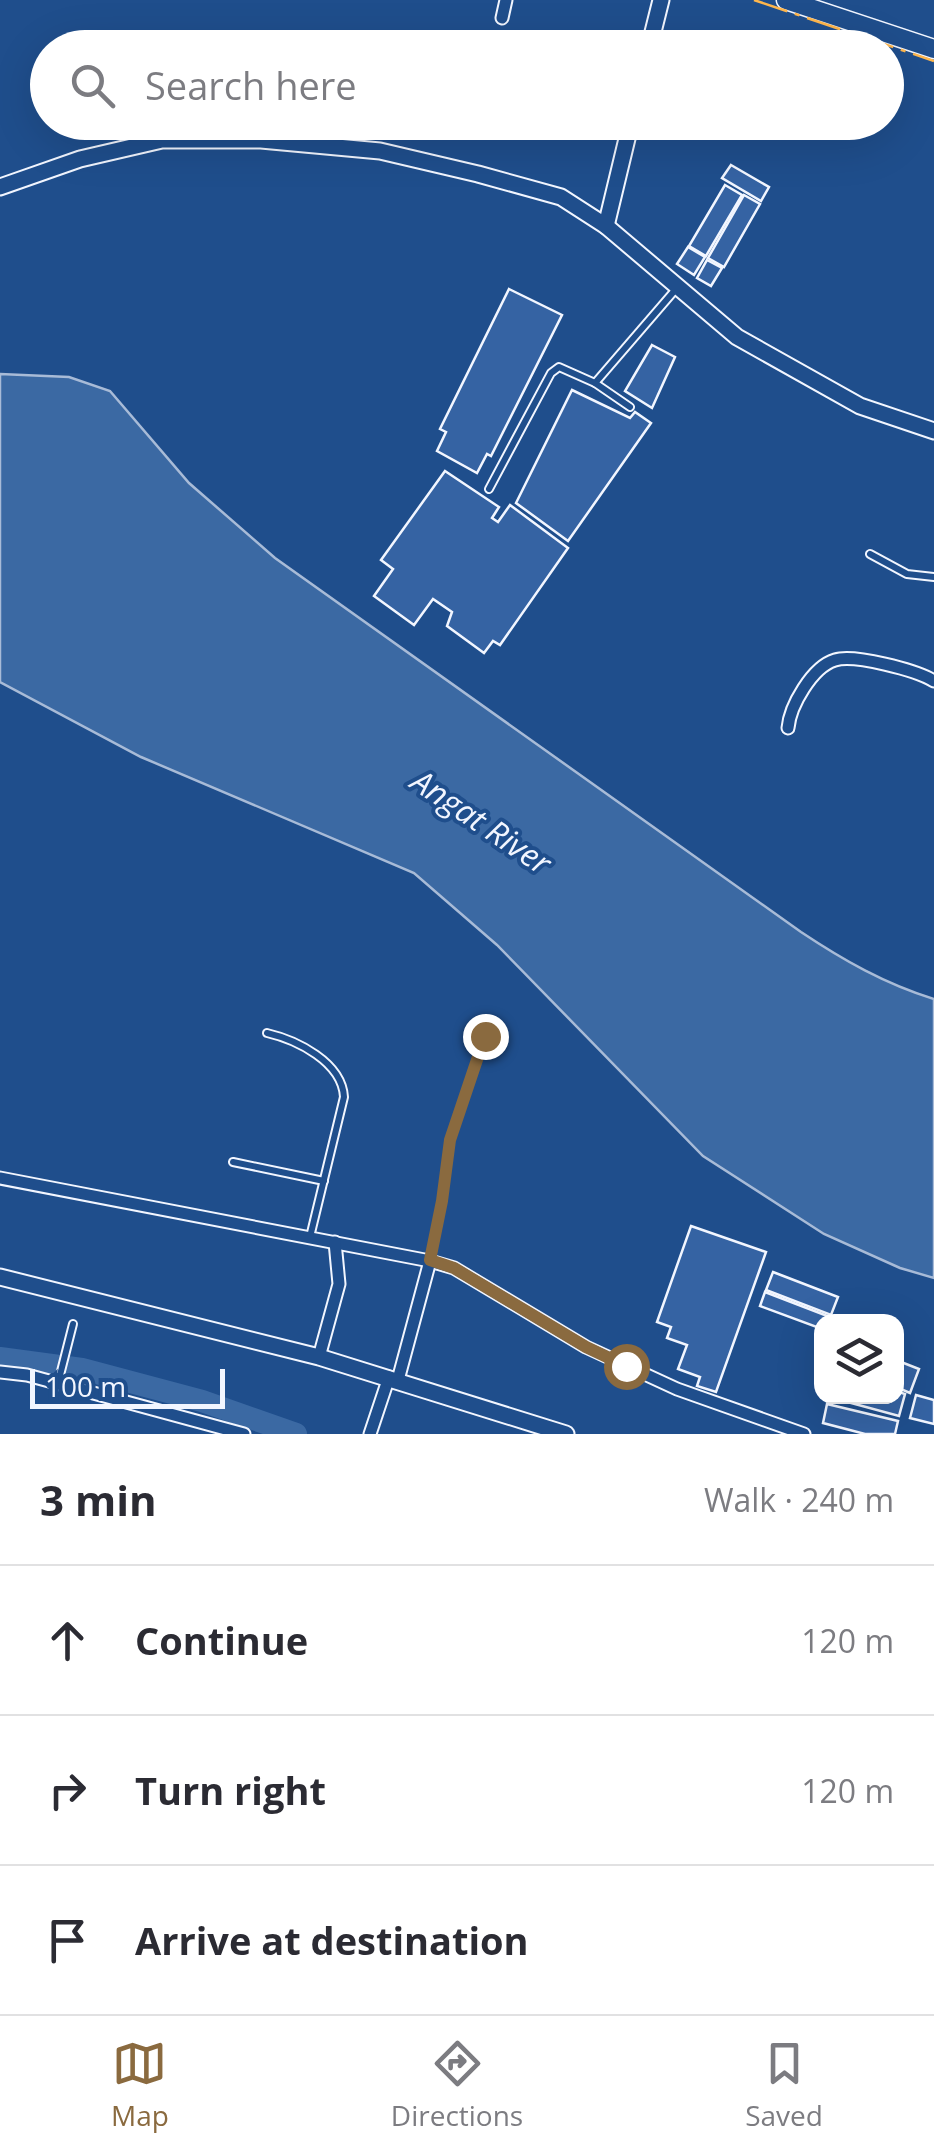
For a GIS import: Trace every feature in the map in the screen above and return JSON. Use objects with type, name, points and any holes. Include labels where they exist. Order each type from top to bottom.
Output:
[{"type":"main road","points":[[786,0],[817,5],[883,30]]},
{"type":"main road","points":[[904,38],[934,49]]},
{"type":"street","points":[[502,18],[506,0]]},
{"type":"street","points":[[654,30],[661,0]]},
{"type":"street","points":[[0,186],[80,159],[162,140],[262,140],[380,151],[478,174],[561,197],[606,226],[737,337],[860,406],[934,431]]},
{"type":"street","points":[[606,226],[627,140]]},
{"type":"street","points":[[788,728],[794,700],[829,663],[839,658],[891,664],[929,678],[934,664]]},
{"type":"street","points":[[0,1178],[430,1260],[454,1268],[586,1347],[626,1366],[677,1389],[804,1434]]},
{"type":"street","points":[[319,1357],[339,1284],[335,1242]]},
{"type":"street","points":[[370,1434],[394,1378],[430,1260]]},
{"type":"street","points":[[0,1277],[319,1357],[566,1434]]},
{"type":"street","points":[[0,1372],[60,1377],[244,1434]]},
{"type":"lane","points":[[596,383],[678,288]]},
{"type":"lane","points":[[489,489],[551,372],[558,368],[596,383],[630,407]]},
{"type":"lane","points":[[870,554],[907,574],[934,577]]},
{"type":"lane","points":[[267,1033],[302,1045],[343,1086],[344,1097],[310,1238]]},
{"type":"lane","points":[[430,1260],[450,1140],[485,1036]]},
{"type":"lane","points":[[233,1162],[324,1181]]},
{"type":"lane","points":[[60,1377],[73,1324]]},
{"type":"water","name":"Angat River","points":[[0,374],[69,377],[110,391],[189,483],[275,558],[801,932],[865,970],[934,999],[934,1278],[900,1268],[824,1234],[703,1156],[497,945],[414,873],[141,757],[0,682]]},
{"type":"building","points":[[731,165],[769,187],[761,201],[722,178]]},
{"type":"building","points":[[725,185],[742,195],[706,256],[689,246]]},
{"type":"building","points":[[744,195],[760,204],[724,267],[708,258]]},
{"type":"building","points":[[688,247],[705,257],[694,275],[677,264]]},
{"type":"building","points":[[707,260],[722,268],[711,286],[697,278]]},
{"type":"building","points":[[509,289],[562,315],[491,456],[487,454],[477,473],[437,451],[446,432],[440,429]]},
{"type":"building","points":[[652,345],[675,357],[652,408],[625,391]]},
{"type":"building","points":[[572,390],[630,418],[635,412],[651,423],[568,541],[516,503]]},
{"type":"building","points":[[445,471],[499,507],[492,518],[498,522],[510,505],[568,548],[500,645],[493,641],[484,653],[447,626],[452,612],[433,599],[414,625],[374,596],[393,569],[381,560]]},
{"type":"building","points":[[691,1226],[766,1252],[716,1392],[697,1386],[700,1377],[678,1369],[687,1345],[667,1338],[671,1327],[657,1322]]},
{"type":"building","points":[[773,1272],[838,1297],[828,1314],[766,1290]]},
{"type":"building","points":[[765,1292],[822,1314],[814,1314],[814,1326],[760,1306]]},
{"type":"building","points":[[904,1363],[919,1369],[910,1393],[904,1390]]},
{"type":"building","points":[[916,1395],[934,1400],[934,1424],[910,1418]]},
{"type":"building","points":[[827,1404],[898,1421],[895,1434],[865,1434],[823,1423]]},
{"type":"building","points":[[855,1404],[902,1404],[899,1416]]},
{"type":"waterway","points":[[0,1358],[82,1369],[202,1401],[296,1434]]},
{"type":"power","points":[[754,0],[843,30]]},
{"type":"power","points":[[904,51],[934,61]]},
{"type":"route","points":[[485,1036],[450,1140],[430,1260],[454,1268],[586,1347],[626,1366]]}]
